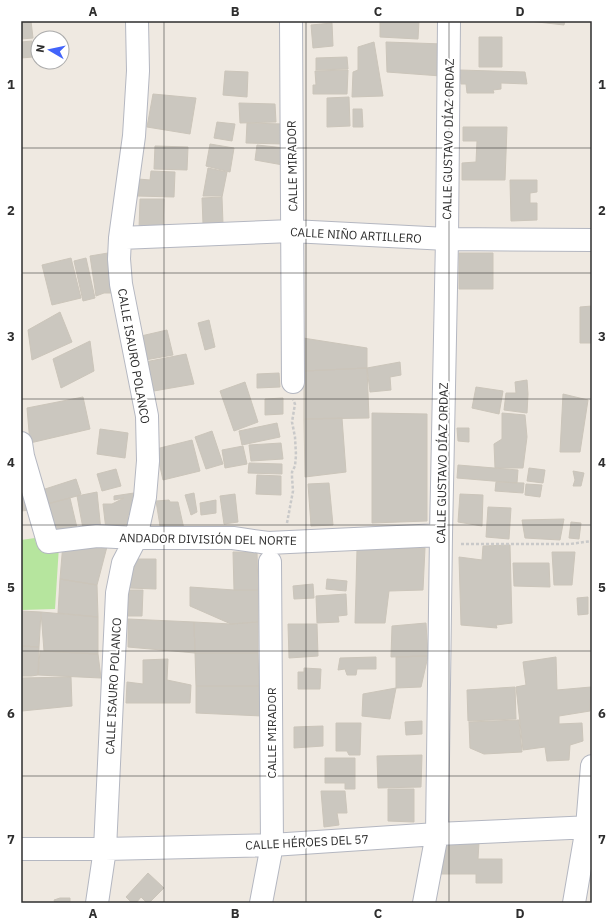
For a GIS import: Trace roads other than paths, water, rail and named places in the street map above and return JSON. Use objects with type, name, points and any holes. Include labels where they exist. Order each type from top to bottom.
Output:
[{"type":"street","name":"CALLE ISAURO POLANCO","points":[[97,903],[105,849],[117,593],[123,563],[136,538],[145,497],[148,461],[147,416],[121,284],[120,258],[120,238],[134,136],[138,71],[137,21]]},
{"type":"street","name":"CALLE MIRADOR","points":[[291,21],[293,382]]},
{"type":"street","name":"CALLE GUSTAVO DÍAZ ORDAZ","points":[[424,903],[437,834],[440,540],[447,239],[449,21]]},
{"type":"street","name":"CALLE NIÑO ARTILLERO","points":[[120,238],[292,231],[447,239],[592,240]]},
{"type":"street","name":"ANDADOR DIVISIÓN DEL NORTE","points":[[21,443],[23,456],[48,542],[97,536],[136,538],[233,538],[268,543],[440,540]]},
{"type":"street","name":"CALLE MIRADOR","points":[[261,903],[272,845],[270,562]]},
{"type":"street","points":[[574,903],[589,827],[592,766]]},
{"type":"street","name":"CALLE HÉROES DEL 57","points":[[21,849],[105,849],[272,845],[437,834],[589,827]]}]
